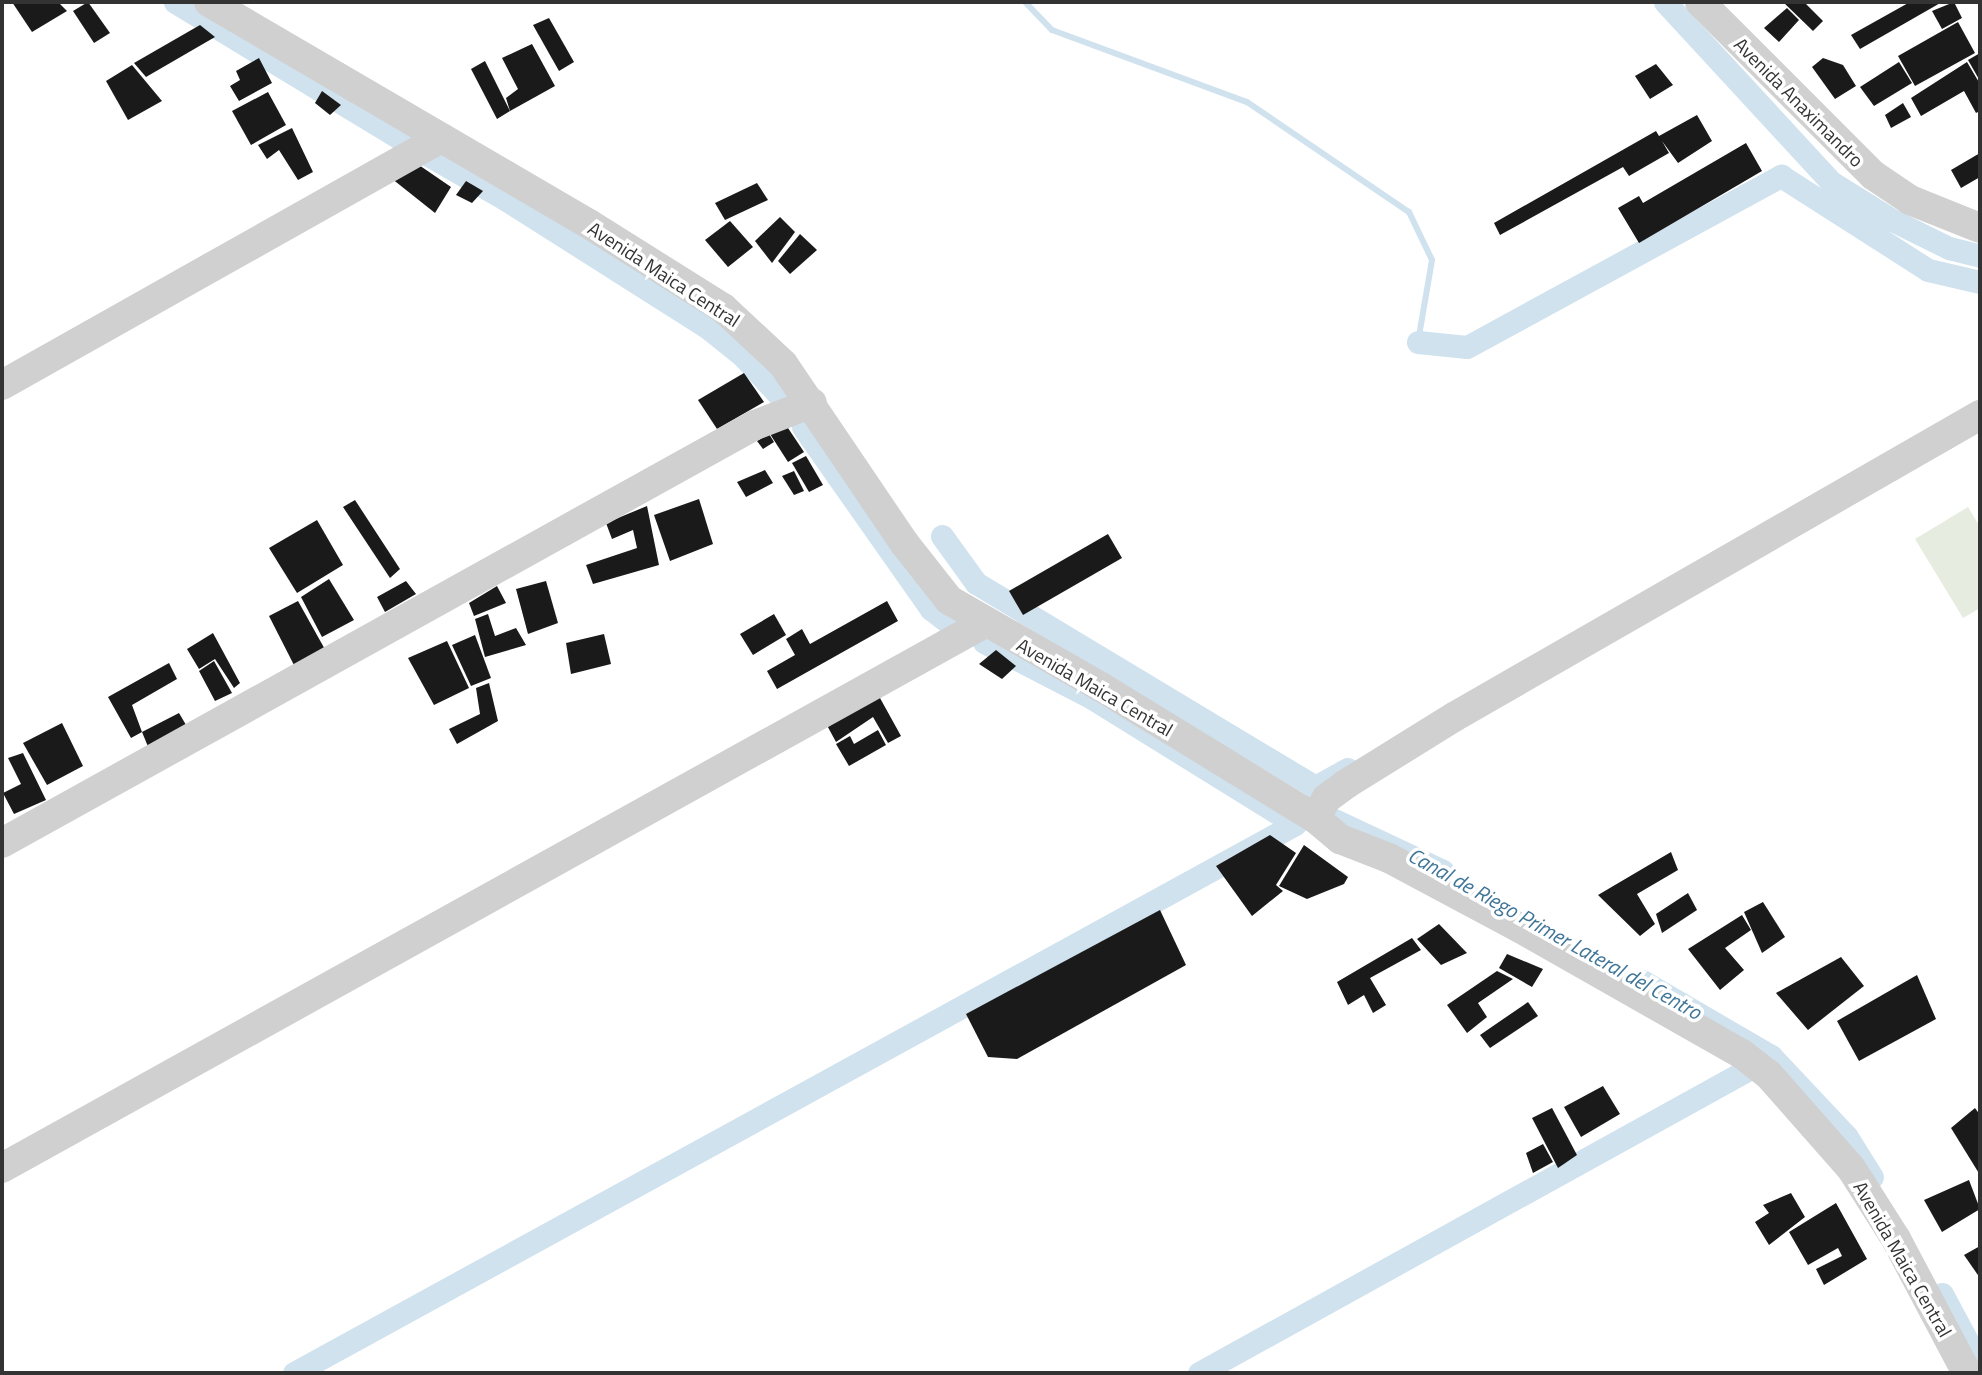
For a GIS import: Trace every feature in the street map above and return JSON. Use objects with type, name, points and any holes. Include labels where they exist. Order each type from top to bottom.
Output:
[{"type":"street","name":"Avenida Maica Central","points":[[209,2],[723,308],[783,364],[928,576],[949,600],[1101,687],[1315,818],[1340,839],[1389,858],[1520,928],[1742,1054],[1768,1074],[1851,1168],[1896,1239],[1967,1373]]},
{"type":"street","name":"Avenida Anaximandro","points":[[1700,2],[1827,134],[1873,175],[1910,200],[1980,228]]},
{"type":"street","points":[[2,385],[441,138]]},
{"type":"street","points":[[2,843],[755,425],[812,403]]},
{"type":"street","points":[[1315,818],[1327,798],[1346,784],[1454,717],[1980,415]]},
{"type":"street","points":[[2,1168],[985,623]]},
{"type":"shaded area","points":[[1968,507],[1980,527],[1980,608],[1963,618],[1915,539]]},
{"type":"building","points":[[12,2],[58,2],[67,11],[32,32]]},
{"type":"building","points":[[88,2],[110,33],[94,43],[73,11]]},
{"type":"building","points":[[1783,2],[1804,2],[1823,21],[1813,31]]},
{"type":"building","points":[[1910,2],[1942,2],[1860,49],[1851,35]]},
{"type":"building","points":[[1954,2],[1962,18],[1942,29],[1932,11]]},
{"type":"building","points":[[1787,8],[1799,20],[1779,42],[1764,28]]},
{"type":"building","points":[[549,18],[574,62],[559,71],[533,25]]},
{"type":"building","points":[[1958,22],[1975,53],[1915,86],[1898,56]]},
{"type":"building","points":[[200,25],[215,37],[146,77],[134,63]]},
{"type":"building","points":[[532,44],[555,86],[510,111],[506,98],[518,89],[502,58]]},
{"type":"building","points":[[1980,53],[1980,81],[1968,60]]},
{"type":"building","points":[[259,58],[272,83],[239,101],[230,86],[240,80],[236,71]]},
{"type":"building","points":[[1823,58],[1843,65],[1856,86],[1835,99],[1812,67]]},
{"type":"building","points":[[485,61],[510,111],[497,119],[471,69]]},
{"type":"building","points":[[1899,62],[1912,83],[1874,106],[1860,87]]},
{"type":"building","points":[[1967,62],[1980,84],[1980,111],[1976,113],[1964,91],[1921,116],[1911,98]]},
{"type":"building","points":[[1656,64],[1673,85],[1650,99],[1635,76]]},
{"type":"building","points":[[132,65],[162,101],[128,120],[106,81]]},
{"type":"building","points":[[322,91],[341,105],[330,115],[315,103]]},
{"type":"building","points":[[268,92],[286,125],[251,145],[232,111]]},
{"type":"building","points":[[1903,103],[1911,117],[1891,128],[1885,115]]},
{"type":"building","points":[[1697,115],[1712,141],[1678,163],[1662,141],[1669,153],[1629,176],[1623,167],[1500,235],[1494,223],[1656,131],[1659,136]]},
{"type":"building","points":[[292,128],[313,172],[298,180],[279,150],[267,159],[258,145]]},
{"type":"building","points":[[1746,143],[1762,171],[1639,243],[1618,208],[1639,196],[1643,203]]},
{"type":"building","points":[[1980,153],[1980,177],[1961,188],[1951,170]]},
{"type":"building","points":[[416,163],[451,187],[435,213],[391,178]]},
{"type":"building","points":[[466,181],[483,191],[472,203],[456,195]]},
{"type":"building","points":[[757,183],[768,200],[725,220],[715,203]]},
{"type":"building","points":[[780,217],[795,232],[772,263],[755,241]]},
{"type":"building","points":[[730,221],[753,247],[728,267],[705,240]]},
{"type":"building","points":[[800,234],[817,250],[790,274],[778,261]]},
{"type":"building","points":[[744,373],[764,402],[717,429],[698,400]]},
{"type":"building","points":[[786,425],[804,452],[788,462],[770,434]]},
{"type":"building","points":[[769,434],[774,442],[763,449],[757,441]]},
{"type":"building","points":[[806,456],[823,485],[809,492],[792,463]]},
{"type":"building","points":[[765,470],[773,483],[746,497],[737,482]]},
{"type":"building","points":[[794,471],[804,491],[794,495],[782,476]]},
{"type":"building","points":[[699,499],[713,544],[670,561],[654,515]]},
{"type":"building","points":[[355,500],[400,569],[390,578],[343,507]]},
{"type":"building","points":[[647,506],[659,565],[593,584],[586,565],[637,548],[633,530],[612,539],[606,523]]},
{"type":"building","points":[[317,520],[343,565],[297,593],[269,548]]},
{"type":"building","points":[[1108,534],[1122,558],[1023,615],[1009,591]]},
{"type":"building","points":[[329,579],[354,620],[322,637],[301,597]]},
{"type":"building","points":[[406,581],[416,594],[385,612],[377,597]]},
{"type":"building","points":[[546,581],[558,623],[528,634],[516,589]]},
{"type":"building","points":[[497,586],[506,603],[474,616],[469,603]]},
{"type":"building","points":[[298,601],[327,653],[297,671],[269,616]]},
{"type":"building","points":[[887,601],[898,621],[777,689],[767,671],[795,655],[786,639],[802,629],[810,644]]},
{"type":"building","points":[[488,614],[495,636],[516,628],[526,645],[485,657],[475,619]]},
{"type":"building","points":[[774,614],[786,635],[753,655],[740,634]]},
{"type":"building","points":[[213,633],[240,683],[234,688],[215,659],[199,669],[187,649]]},
{"type":"building","points":[[604,634],[611,664],[571,674],[566,643]]},
{"type":"building","points":[[475,635],[491,678],[471,686],[452,645]]},
{"type":"building","points":[[447,641],[469,688],[434,705],[408,658]]},
{"type":"building","points":[[996,650],[1016,666],[1002,679],[979,664]]},
{"type":"building","points":[[214,661],[232,693],[215,701],[199,671]]},
{"type":"building","points":[[169,663],[177,679],[132,705],[142,732],[131,738],[108,697]]},
{"type":"building","points":[[489,683],[498,721],[457,744],[449,729],[480,714],[476,688]]},
{"type":"building","points":[[875,689],[901,736],[888,743],[873,717],[836,742],[823,718]]},
{"type":"building","points":[[179,713],[189,730],[149,749],[142,732]]},
{"type":"building","points":[[62,723],[83,766],[47,785],[23,743]]},
{"type":"building","points":[[878,730],[886,745],[849,766],[836,744],[850,736],[854,744]]},
{"type":"building","points":[[23,753],[46,800],[14,814],[3,793],[21,784],[8,758]]},
{"type":"building","points":[[1270,835],[1296,853],[1276,885],[1283,891],[1252,916],[1216,866]]},
{"type":"building","points":[[1304,845],[1348,877],[1344,884],[1307,899],[1279,886]]},
{"type":"building","points":[[1671,852],[1678,870],[1637,894],[1655,924],[1640,936],[1598,895]]},
{"type":"building","points":[[1688,893],[1697,910],[1662,933],[1656,914]]},
{"type":"building","points":[[1763,902],[1785,937],[1762,953],[1744,912]]},
{"type":"building","points":[[1160,910],[1186,965],[1017,1059],[988,1057],[966,1014]]},
{"type":"building","points":[[1742,915],[1751,930],[1725,948],[1744,970],[1720,990],[1688,949]]},
{"type":"building","points":[[1439,924],[1467,953],[1441,965],[1417,939]]},
{"type":"building","points":[[1412,938],[1421,950],[1370,978],[1386,1005],[1373,1013],[1364,995],[1348,1005],[1337,982]]},
{"type":"building","points":[[1507,954],[1543,969],[1532,987],[1499,968]]},
{"type":"building","points":[[1841,957],[1864,986],[1808,1030],[1776,993]]},
{"type":"building","points":[[1497,971],[1513,979],[1478,1003],[1487,1017],[1467,1033],[1447,1005]]},
{"type":"building","points":[[1917,975],[1936,1019],[1859,1061],[1837,1021]]},
{"type":"building","points":[[1528,1002],[1538,1016],[1490,1048],[1480,1035]]},
{"type":"building","points":[[1603,1086],[1620,1114],[1581,1137],[1564,1107]]},
{"type":"building","points":[[1552,1108],[1577,1155],[1558,1168],[1532,1118]]},
{"type":"building","points":[[1975,1108],[1980,1115],[1980,1175],[1951,1128]]},
{"type":"building","points":[[1543,1144],[1553,1162],[1533,1173],[1526,1153]]},
{"type":"building","points":[[1969,1180],[1980,1209],[1942,1232],[1924,1200]]},
{"type":"building","points":[[1791,1193],[1805,1217],[1769,1245],[1755,1222],[1769,1213],[1763,1205]]},
{"type":"building","points":[[1836,1203],[1867,1259],[1824,1285],[1816,1269],[1842,1256],[1838,1248],[1808,1265],[1789,1232]]},
{"type":"building","points":[[1980,1246],[1980,1278],[1964,1255]]},
{"type":"waterway","points":[[175,2],[406,142]]},
{"type":"waterway","points":[[1025,2],[1052,30],[1247,102],[1409,212],[1432,260],[1418,342]]},
{"type":"waterway","points":[[1665,2],[1831,182],[1892,220],[1949,248],[1980,256]]},
{"type":"waterway","points":[[430,156],[505,199],[707,327],[743,356],[779,395]]},
{"type":"waterway","points":[[1418,342],[1467,347],[1781,176],[1928,270],[1980,282]]},
{"type":"waterway","points":[[803,427],[931,609],[953,626]]},
{"type":"waterway","points":[[942,536],[976,583],[1315,787],[1347,769]]},
{"type":"waterway","points":[[984,642],[1092,698],[1295,824]]},
{"type":"waterway","name":"Canal de Riego Primer Lateral del Centro","points":[[1334,820],[1443,871]]},
{"type":"waterway","points":[[294,1373],[1295,824]]},
{"type":"waterway","name":"Canal de Riego Primer Lateral del Centro","points":[[1642,981],[1771,1056],[1847,1137],[1872,1177]]},
{"type":"waterway","points":[[1199,1373],[1747,1070]]},
{"type":"waterway","name":"Canal de Riego Primer Lateral del Centro","points":[[1942,1294],[1980,1365]]}]
